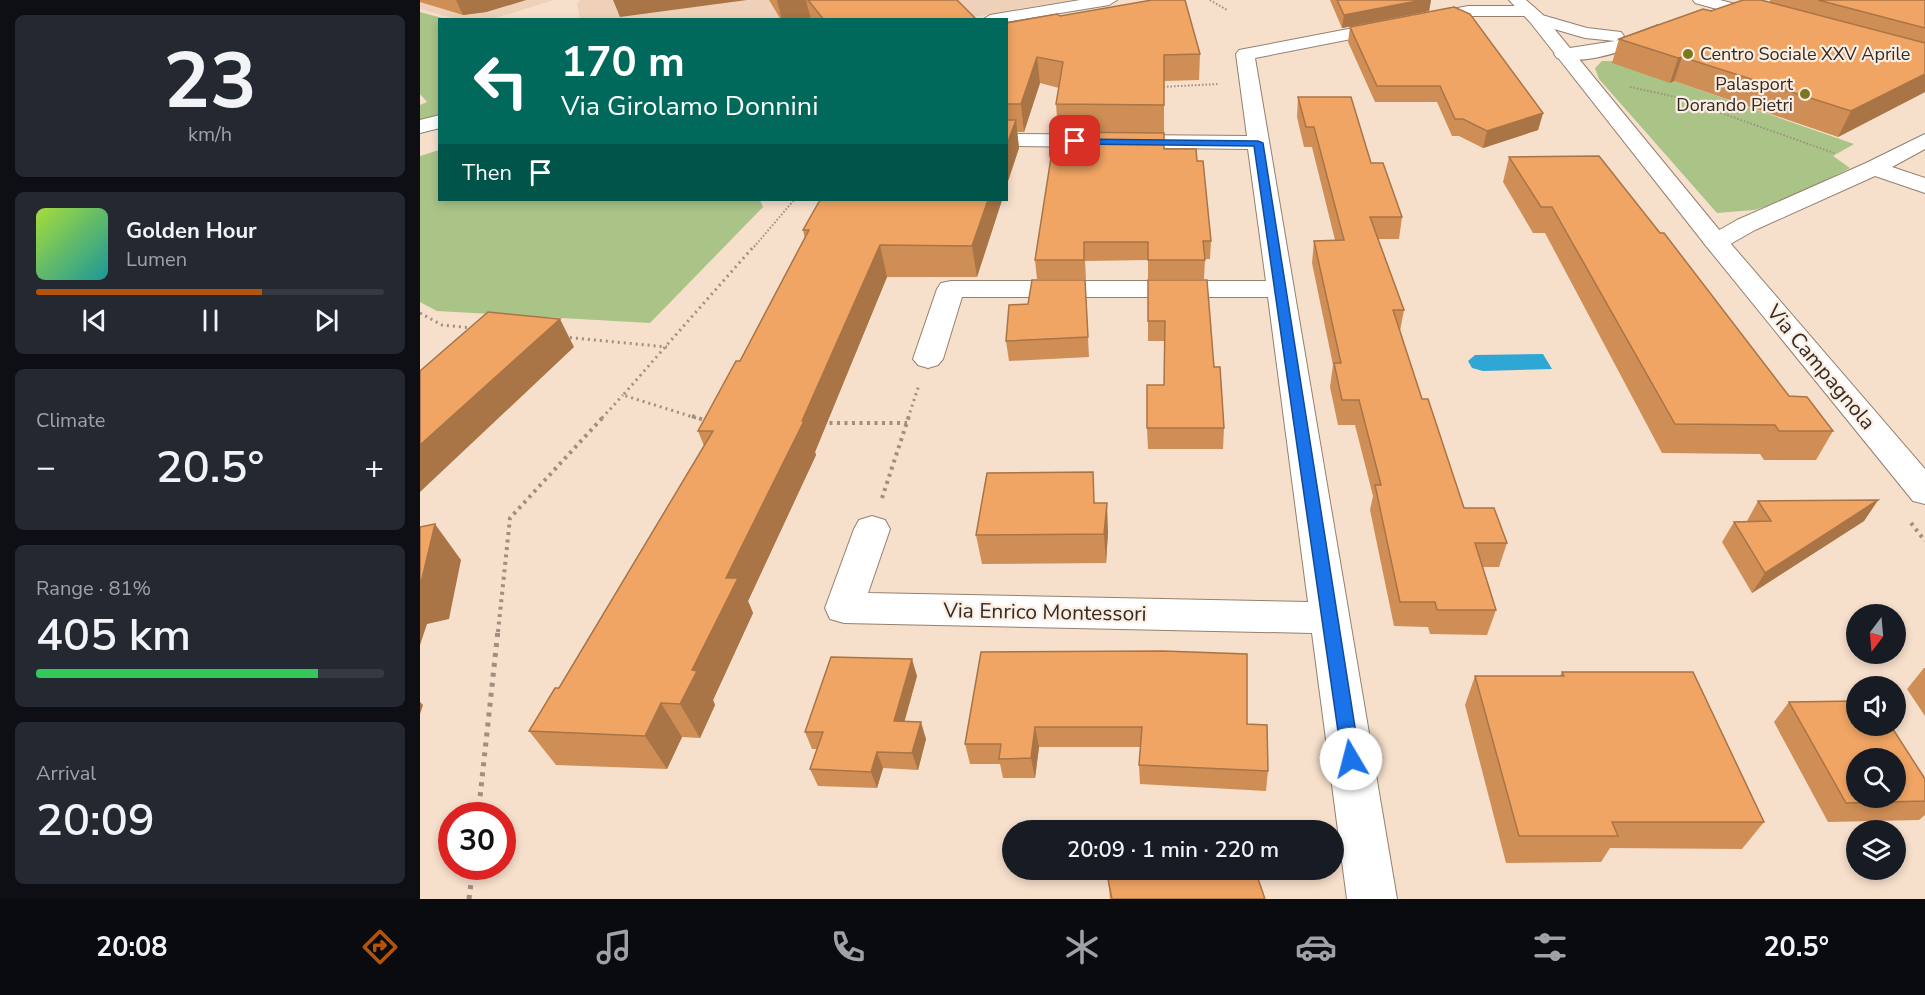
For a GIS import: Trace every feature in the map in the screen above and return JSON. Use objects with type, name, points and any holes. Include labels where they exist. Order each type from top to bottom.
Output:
[{"type":"street","points":[[1002,18],[1109,0]]},
{"type":"street","points":[[1699,8],[1730,3],[1786,23]]},
{"type":"street","points":[[1372,899],[1245,54],[1468,11],[1527,10],[1564,28],[1606,37]]},
{"type":"street","name":"Via Campagnola","points":[[1527,10],[1925,492]]},
{"type":"street","points":[[1560,50],[1588,52],[1628,44],[1674,24]]},
{"type":"street","points":[[1560,50],[1606,37],[1647,35]]},
{"type":"street","points":[[420,127],[438,122]]},
{"type":"street","points":[[1008,140],[1258,143]]},
{"type":"street","points":[[1708,232],[1746,225],[1874,168],[1925,140]]},
{"type":"street","points":[[1874,168],[1925,186]]},
{"type":"street","points":[[928,359],[951,289],[1280,289]]},
{"type":"street","name":"Via Enrico Montessori","points":[[872,529],[844,608],[1330,618]]},
{"type":"path","points":[[1210,0],[1227,10]]},
{"type":"path","points":[[1157,87],[1250,83]]},
{"type":"path","points":[[1628,86],[1676,97],[1874,168]]},
{"type":"path","points":[[480,802],[510,518],[667,347],[793,201]]},
{"type":"path","points":[[420,313],[441,325],[483,329]]},
{"type":"path","points":[[562,337],[667,347]]},
{"type":"path","points":[[872,529],[928,359]]},
{"type":"path","points":[[623,395],[714,424]]},
{"type":"path","points":[[816,423],[907,423]]},
{"type":"path","points":[[469,899],[471,880]]},
{"type":"shaded area","points":[[420,0],[554,0],[496,18],[452,18],[420,9]]},
{"type":"shaded area","points":[[581,0],[1070,0],[966,18],[580,18],[577,3]]},
{"type":"green space","points":[[420,12],[442,18],[438,18],[438,116],[420,122],[420,105],[427,102],[420,94]]},
{"type":"green space","points":[[1602,61],[1617,61],[1854,144],[1833,156],[1850,168],[1782,202],[1754,210],[1717,213],[1599,79],[1595,68]]},
{"type":"green space","points":[[438,150],[438,201],[760,201],[763,207],[650,323],[437,311],[420,302],[420,156]]},
{"type":"water","points":[[1543,354],[1552,369],[1483,371],[1472,368],[1468,361],[1475,355]]},
{"type":"building","points":[[808,0],[957,0],[975,18],[822,18]]},
{"type":"building","points":[[1152,0],[1185,0],[1200,54],[1164,55],[1164,105],[1056,104],[1063,62],[1037,57],[1021,104],[1008,104],[1008,23],[1057,14],[1060,16]]},
{"type":"building","points":[[1337,0],[1422,0],[1344,15]]},
{"type":"building","points":[[1743,0],[1761,0],[1925,43],[1925,74],[1851,111],[1619,39],[1703,9],[1711,11]]},
{"type":"building","points":[[1818,0],[1925,0],[1925,28]]},
{"type":"building","points":[[1454,7],[1470,14],[1543,113],[1487,131],[1463,119],[1455,119],[1440,86],[1377,86],[1350,27]]},
{"type":"building","points":[[1298,97],[1351,97],[1371,163],[1383,163],[1402,217],[1370,217],[1404,310],[1393,310],[1422,399],[1428,399],[1464,508],[1494,508],[1507,543],[1475,543],[1496,610],[1437,610],[1435,602],[1400,602],[1375,485],[1381,485],[1359,400],[1342,400],[1334,363],[1341,363],[1314,241],[1344,240],[1314,127],[1306,127]]},
{"type":"building","points":[[1008,120],[1016,120],[1008,142]]},
{"type":"building","points":[[1055,132],[1164,133],[1164,149],[1196,149],[1197,161],[1203,161],[1211,241],[1203,241],[1205,260],[1148,260],[1148,242],[1084,242],[1084,260],[1035,260]]},
{"type":"building","points":[[1599,156],[1660,233],[1664,233],[1789,396],[1807,397],[1833,431],[1779,431],[1775,425],[1675,424],[1552,207],[1541,207],[1509,157]]},
{"type":"building","points":[[819,201],[988,201],[972,246],[880,245],[802,421],[804,421],[726,578],[738,578],[692,670],[697,671],[680,704],[661,703],[645,736],[529,731],[555,688],[559,688],[713,431],[698,431],[736,361],[740,361],[809,230],[803,230]]},
{"type":"building","points":[[1032,280],[1085,280],[1088,337],[1006,341],[1009,305],[1028,304]]},
{"type":"building","points":[[1148,280],[1207,280],[1214,367],[1220,367],[1224,428],[1147,428],[1147,385],[1164,385],[1165,321],[1148,321]]},
{"type":"building","points":[[488,312],[560,319],[420,445],[420,371]]},
{"type":"building","points":[[1093,472],[1094,503],[1107,503],[1104,534],[976,535],[987,473]]},
{"type":"building","points":[[1878,500],[1765,573],[1734,522],[1771,521],[1758,501]]},
{"type":"building","points":[[435,524],[421,583],[420,583],[420,527]]},
{"type":"building","points":[[1163,651],[1247,654],[1247,724],[1267,725],[1268,771],[1139,765],[1142,727],[1035,727],[1031,758],[999,759],[1001,744],[965,744],[981,652]]},
{"type":"building","points":[[831,657],[912,659],[894,721],[921,722],[912,753],[877,752],[871,772],[810,769],[823,732],[805,732]]},
{"type":"building","points":[[1562,672],[1693,672],[1764,822],[1612,822],[1618,836],[1519,836],[1475,676],[1564,676]]},
{"type":"building","points":[[1846,701],[1846,736],[1897,736],[1905,748],[1846,748],[1846,803],[1789,702]]},
{"type":"building","points":[[1906,749],[1925,779],[1925,801],[1906,801]]},
{"type":"building","points":[[1108,880],[1258,880],[1265,899],[1112,899]]},
{"type":"place","name":"Centro Sociale XXV Aprile","points":[[1688,54]]},
{"type":"place","name":"Palasport Dorando Pietri","points":[[1805,94]]},
{"type":"route","points":[[1075,141],[1258,143],[1351,759]]}]
